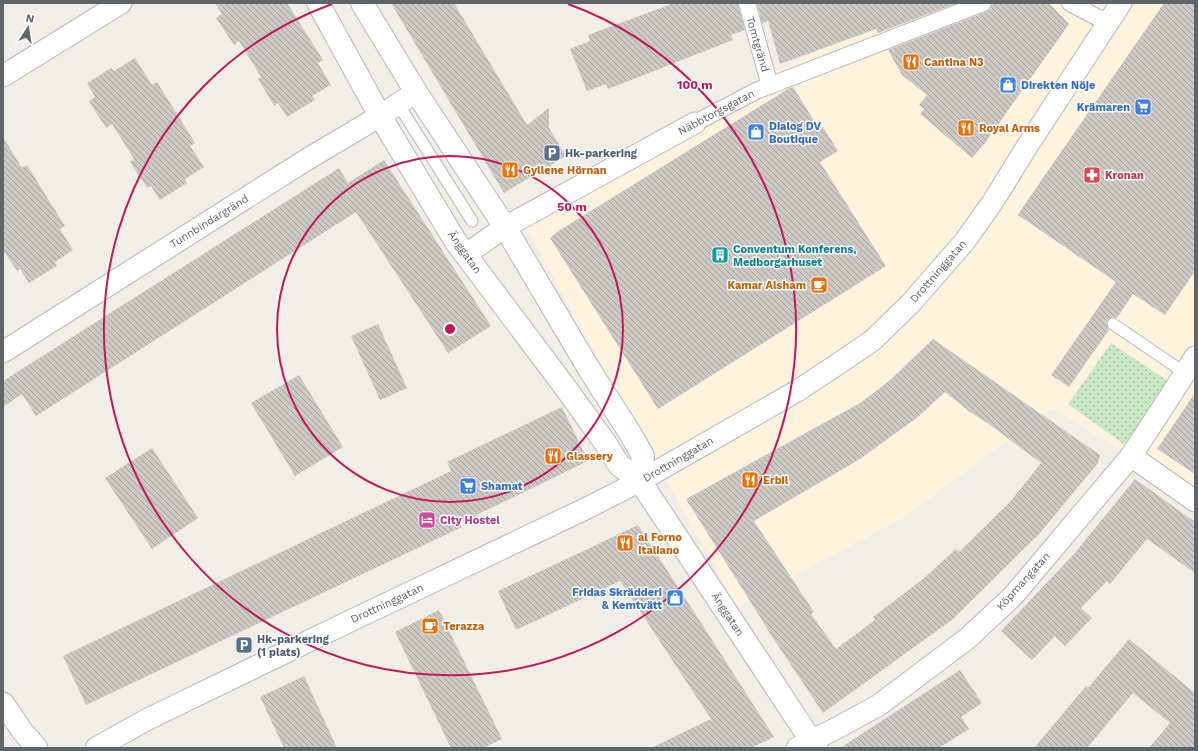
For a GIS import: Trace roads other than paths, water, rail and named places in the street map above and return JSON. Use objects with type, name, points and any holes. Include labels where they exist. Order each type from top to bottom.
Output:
[{"type":"street","points":[[3,76],[121,3]]},
{"type":"street","name":"Änggatan","points":[[318,3],[380,116],[456,242],[565,387],[606,444],[619,465],[640,481],[808,746]]},
{"type":"street","points":[[362,3],[416,92],[505,227],[643,456],[640,481]]},
{"type":"street","name":"Tomtgränd","points":[[746,3],[770,86]]},
{"type":"street","name":"Näbbtorgsgatan","points":[[465,255],[505,227],[756,91],[983,3]]},
{"type":"street","points":[[1070,3],[1108,23]]},
{"type":"street","name":"Drottninggatan","points":[[96,748],[156,715],[640,481],[797,390],[873,340],[899,316],[960,247],[992,203],[1121,3]]},
{"type":"street","name":"Tunnbindargränd","points":[[3,352],[416,92]]},
{"type":"street","name":"Köpmangatan","points":[[808,746],[879,705],[968,638],[1013,596],[1131,456],[1190,365]]},
{"type":"street","points":[[1131,456],[1195,501]]},
{"type":"street","points":[[3,702],[23,732],[37,748]]},
{"type":"lane","points":[[398,104],[472,221]]},
{"type":"lane","points":[[1113,324],[1190,365]]},
{"type":"place","name":"Cantina N3","points":[[911,62]]},
{"type":"place","name":"Direkten Nöje","points":[[1008,85]]},
{"type":"place","name":"Krämaren","points":[[1143,107]]},
{"type":"place","name":"Royal Arms","points":[[966,128]]},
{"type":"place","name":"Dialog DV Boutique","points":[[756,132]]},
{"type":"place","name":"Hk-parkering","points":[[552,153]]},
{"type":"place","name":"Gyllene Hörnan","points":[[510,170]]},
{"type":"place","name":"Kronan","points":[[1092,175]]},
{"type":"place","name":"Conventum Konferens, Medborgarhuset","points":[[720,255]]},
{"type":"place","name":"Kamar Alsham","points":[[819,285]]},
{"type":"place","name":"Glassery","points":[[553,456]]},
{"type":"place","name":"Erbil","points":[[750,480]]},
{"type":"place","name":"Shamat","points":[[468,486]]},
{"type":"place","name":"City Hostel","points":[[427,520]]},
{"type":"place","name":"al Forno Italiano","points":[[625,543]]},
{"type":"place","name":"Fridas Skrädderi & Kemtvätt","points":[[675,598]]},
{"type":"place","name":"Terazza","points":[[430,626]]},
{"type":"place","name":"Hk-parkering (1 plats)","points":[[244,645]]}]
